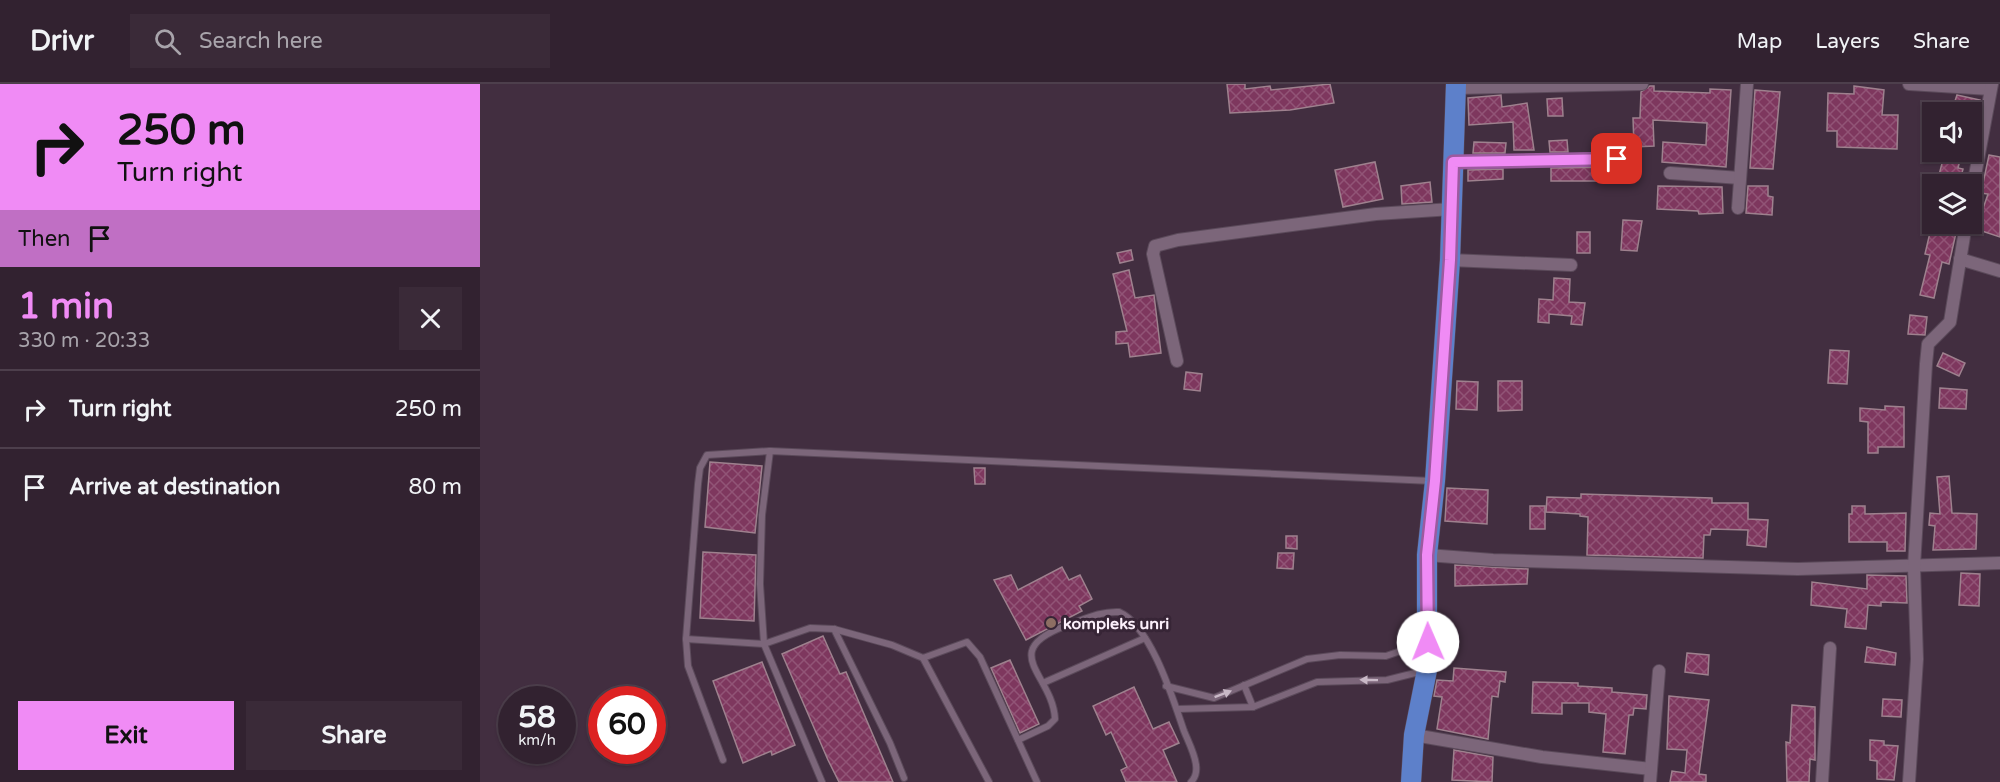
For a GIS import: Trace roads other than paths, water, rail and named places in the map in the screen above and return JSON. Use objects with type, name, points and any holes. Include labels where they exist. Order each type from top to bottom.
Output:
[{"type":"main road","points":[[1411,782],[1414,735],[1427,670],[1427,555],[1435,481],[1450,260],[1456,86]]},
{"type":"street","points":[[1456,86],[1642,84]]},
{"type":"street","points":[[1738,208],[1747,84]]},
{"type":"street","points":[[1909,84],[1991,87],[1975,174]]},
{"type":"street","points":[[1453,162],[1617,159]]},
{"type":"street","points":[[1670,172],[1740,178]]},
{"type":"street","points":[[1177,361],[1153,254],[1155,246],[1178,240],[1319,221],[1452,209]]},
{"type":"street","points":[[1909,782],[1917,659],[1914,567],[1928,344],[1950,322],[1964,234]]},
{"type":"street","points":[[1960,259],[2000,271]]},
{"type":"street","points":[[1450,260],[1571,265]]},
{"type":"street","points":[[1427,555],[1675,566],[1914,567],[2000,563]]},
{"type":"street","points":[[1821,782],[1830,648]]},
{"type":"street","points":[[1414,735],[1651,776],[1659,671]]},
{"type":"lane","points":[[770,451],[762,515],[760,584],[764,644],[822,782]]},
{"type":"lane","points":[[723,760],[688,666],[686,639],[700,468],[707,455],[770,451],[1435,481]]},
{"type":"lane","points":[[1018,740],[1048,726],[1055,719],[1033,660],[1031,647],[1039,639],[1058,629],[1096,615],[1119,612],[1133,621],[1145,638],[1177,709],[1196,763],[1195,777],[1191,782]]},
{"type":"lane","points":[[686,639],[764,644],[810,628],[834,629],[892,645],[922,658],[989,782]]},
{"type":"lane","points":[[834,629],[890,743],[904,778]]},
{"type":"lane","points":[[1043,683],[1145,638]]},
{"type":"lane","points":[[922,658],[967,642],[980,657],[1037,782]]},
{"type":"lane","points":[[1166,686],[1214,698],[1307,659],[1340,655],[1386,656],[1428,642]]},
{"type":"lane","points":[[1177,709],[1253,707],[1317,682],[1387,680],[1427,670]]},
{"type":"lane","points":[[1244,685],[1253,707]]},
{"type":"place","name":"kompleks unri","points":[[1051,623]]}]
